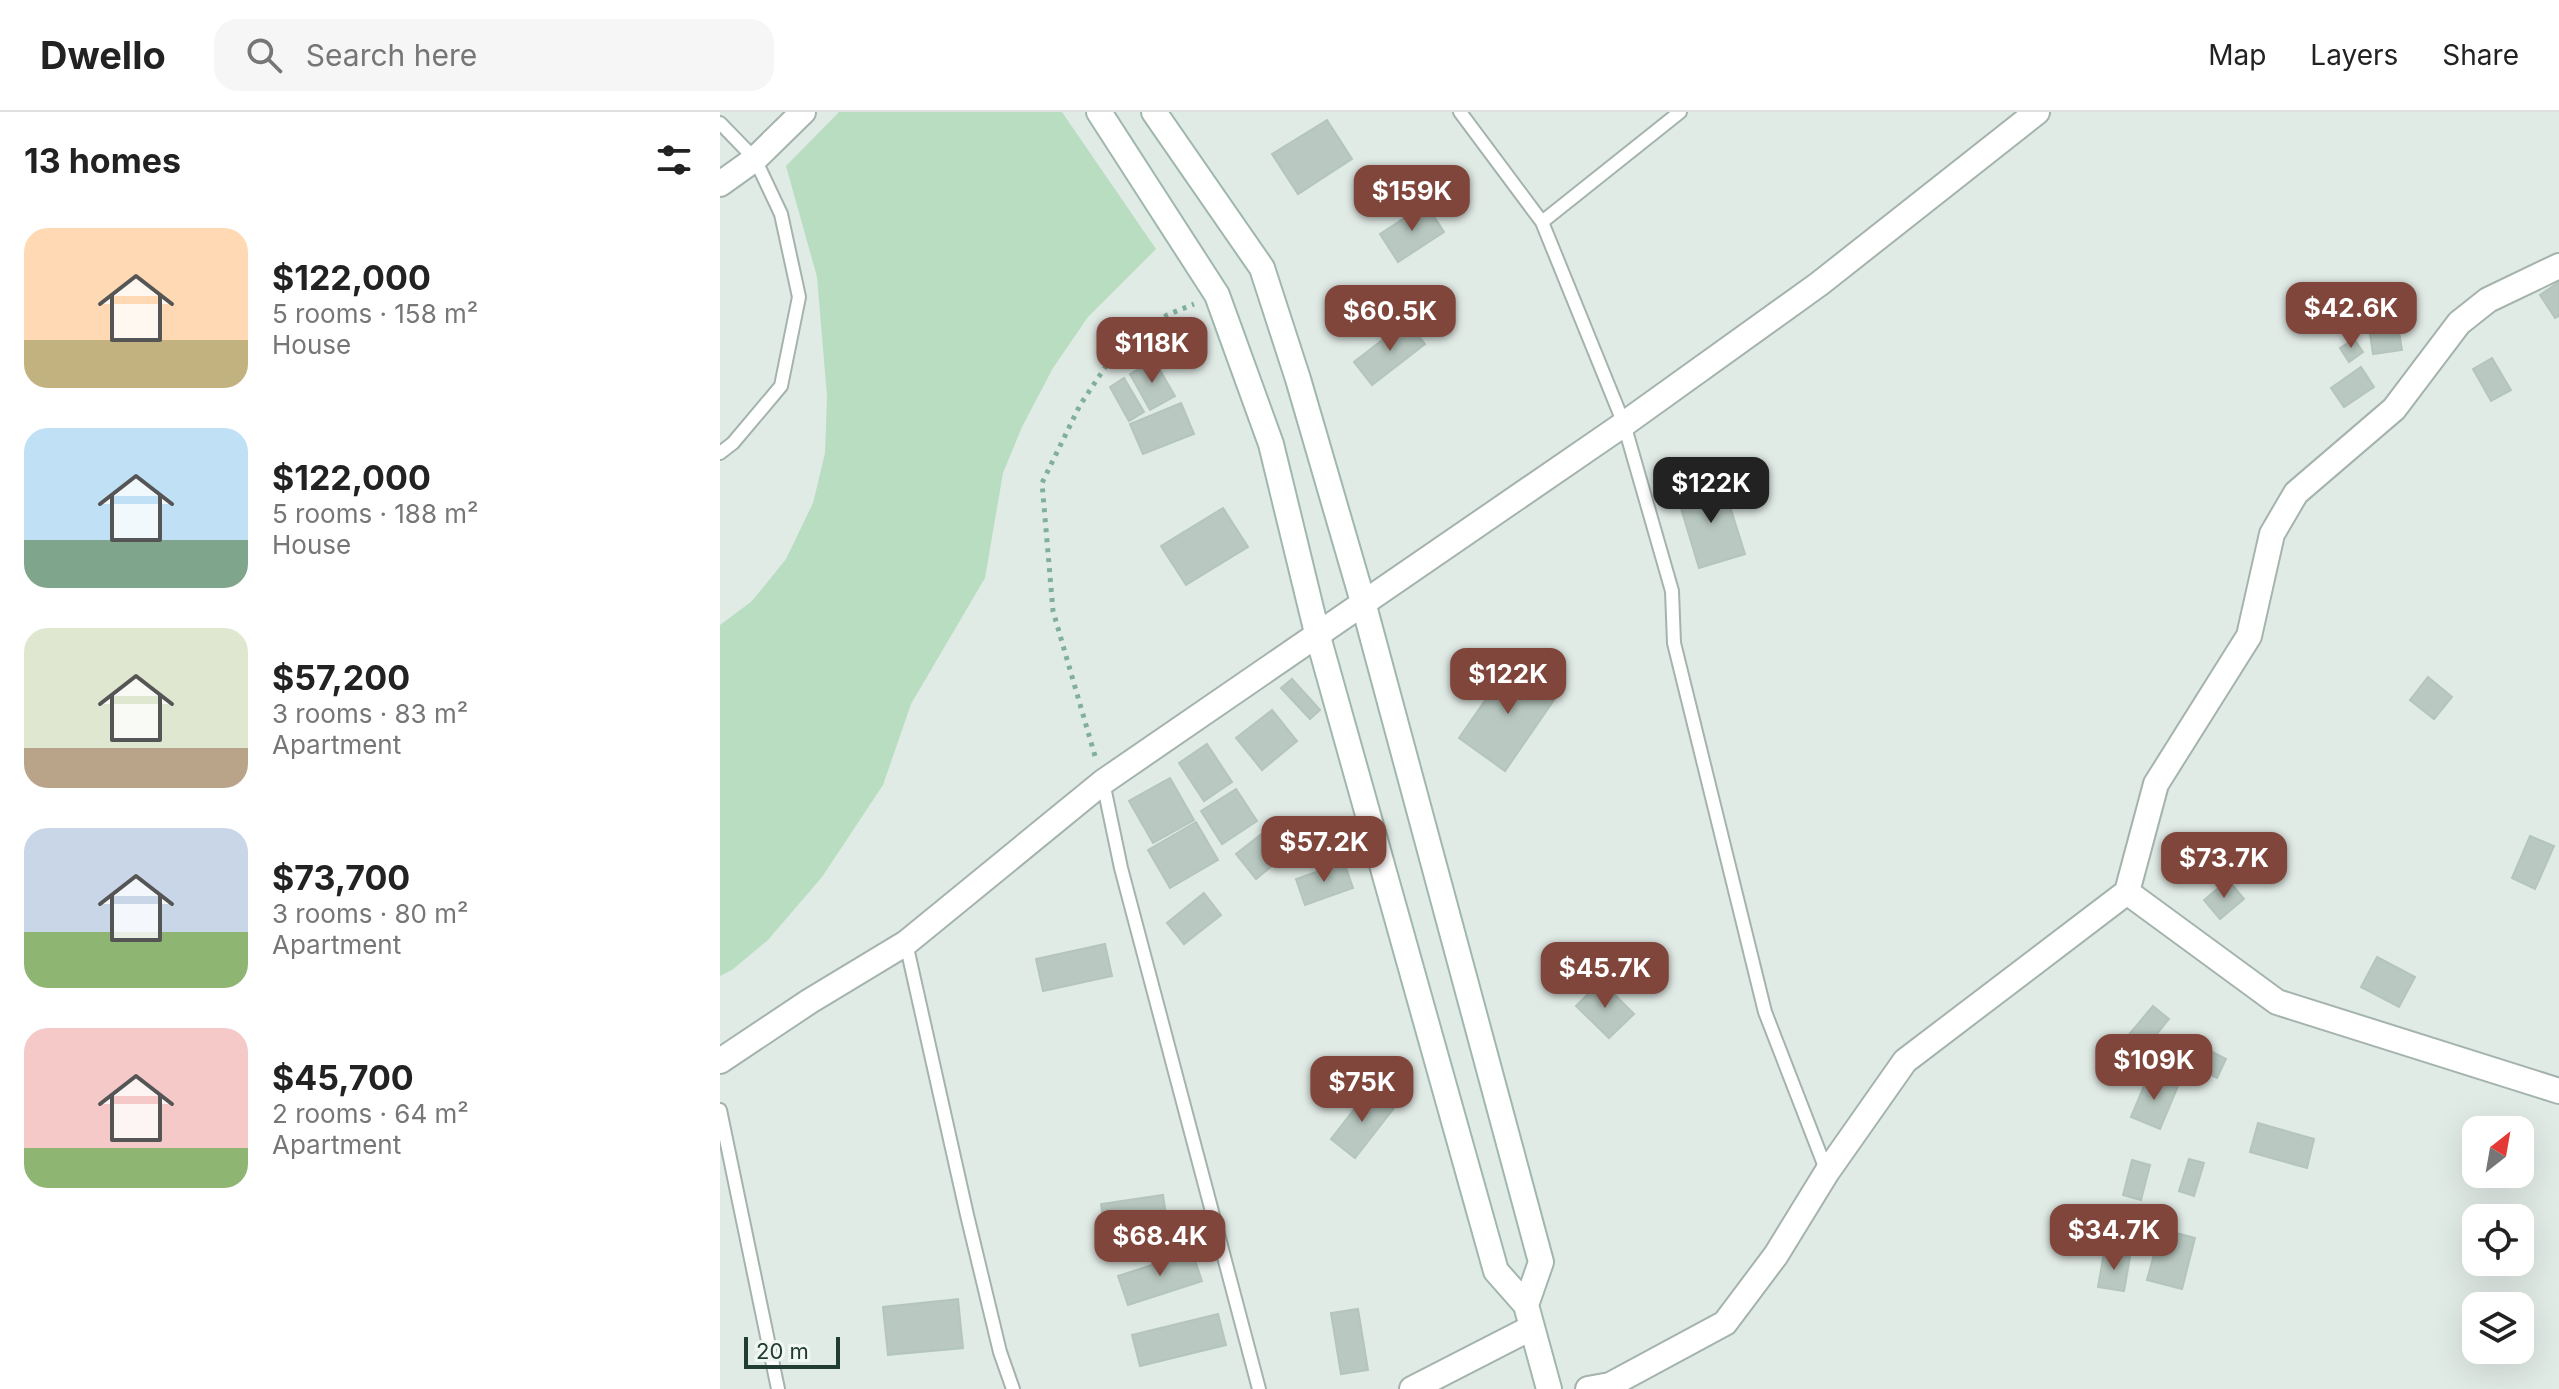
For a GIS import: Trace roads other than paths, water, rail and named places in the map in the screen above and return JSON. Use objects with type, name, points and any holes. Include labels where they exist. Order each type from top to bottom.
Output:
[{"type":"street","points":[[720,184],[755,159],[803,112]]},
{"type":"street","points":[[1099,112],[1217,295],[1271,444],[1317,633],[1496,1271],[1528,1317],[1549,1389]]},
{"type":"street","points":[[1154,112],[1262,268],[1363,602],[1541,1262],[1528,1317],[1412,1389]]},
{"type":"street","points":[[720,1061],[810,1001],[906,943],[1103,782],[1624,424],[1819,284],[2037,112]]},
{"type":"street","points":[[1588,1389],[1610,1385],[1725,1323],[1776,1255],[1827,1172],[1905,1061],[2127,892],[2156,784],[2249,636],[2272,534],[2296,493],[2394,409],[2459,323],[2488,300],[2559,266]]},
{"type":"street","points":[[2127,892],[2277,1002],[2559,1091]]},
{"type":"lane","points":[[1460,112],[1542,222],[1624,424],[1672,591],[1674,643],[1765,1012],[1827,1172]]},
{"type":"lane","points":[[1542,222],[1680,112]]},
{"type":"lane","points":[[720,123],[755,159],[781,214],[799,297],[781,386],[733,443],[720,453]]},
{"type":"lane","points":[[1103,782],[1121,868],[1259,1389]]},
{"type":"lane","points":[[906,943],[967,1215],[1000,1352],[1013,1389]]},
{"type":"lane","points":[[720,1110],[778,1389]]}]
